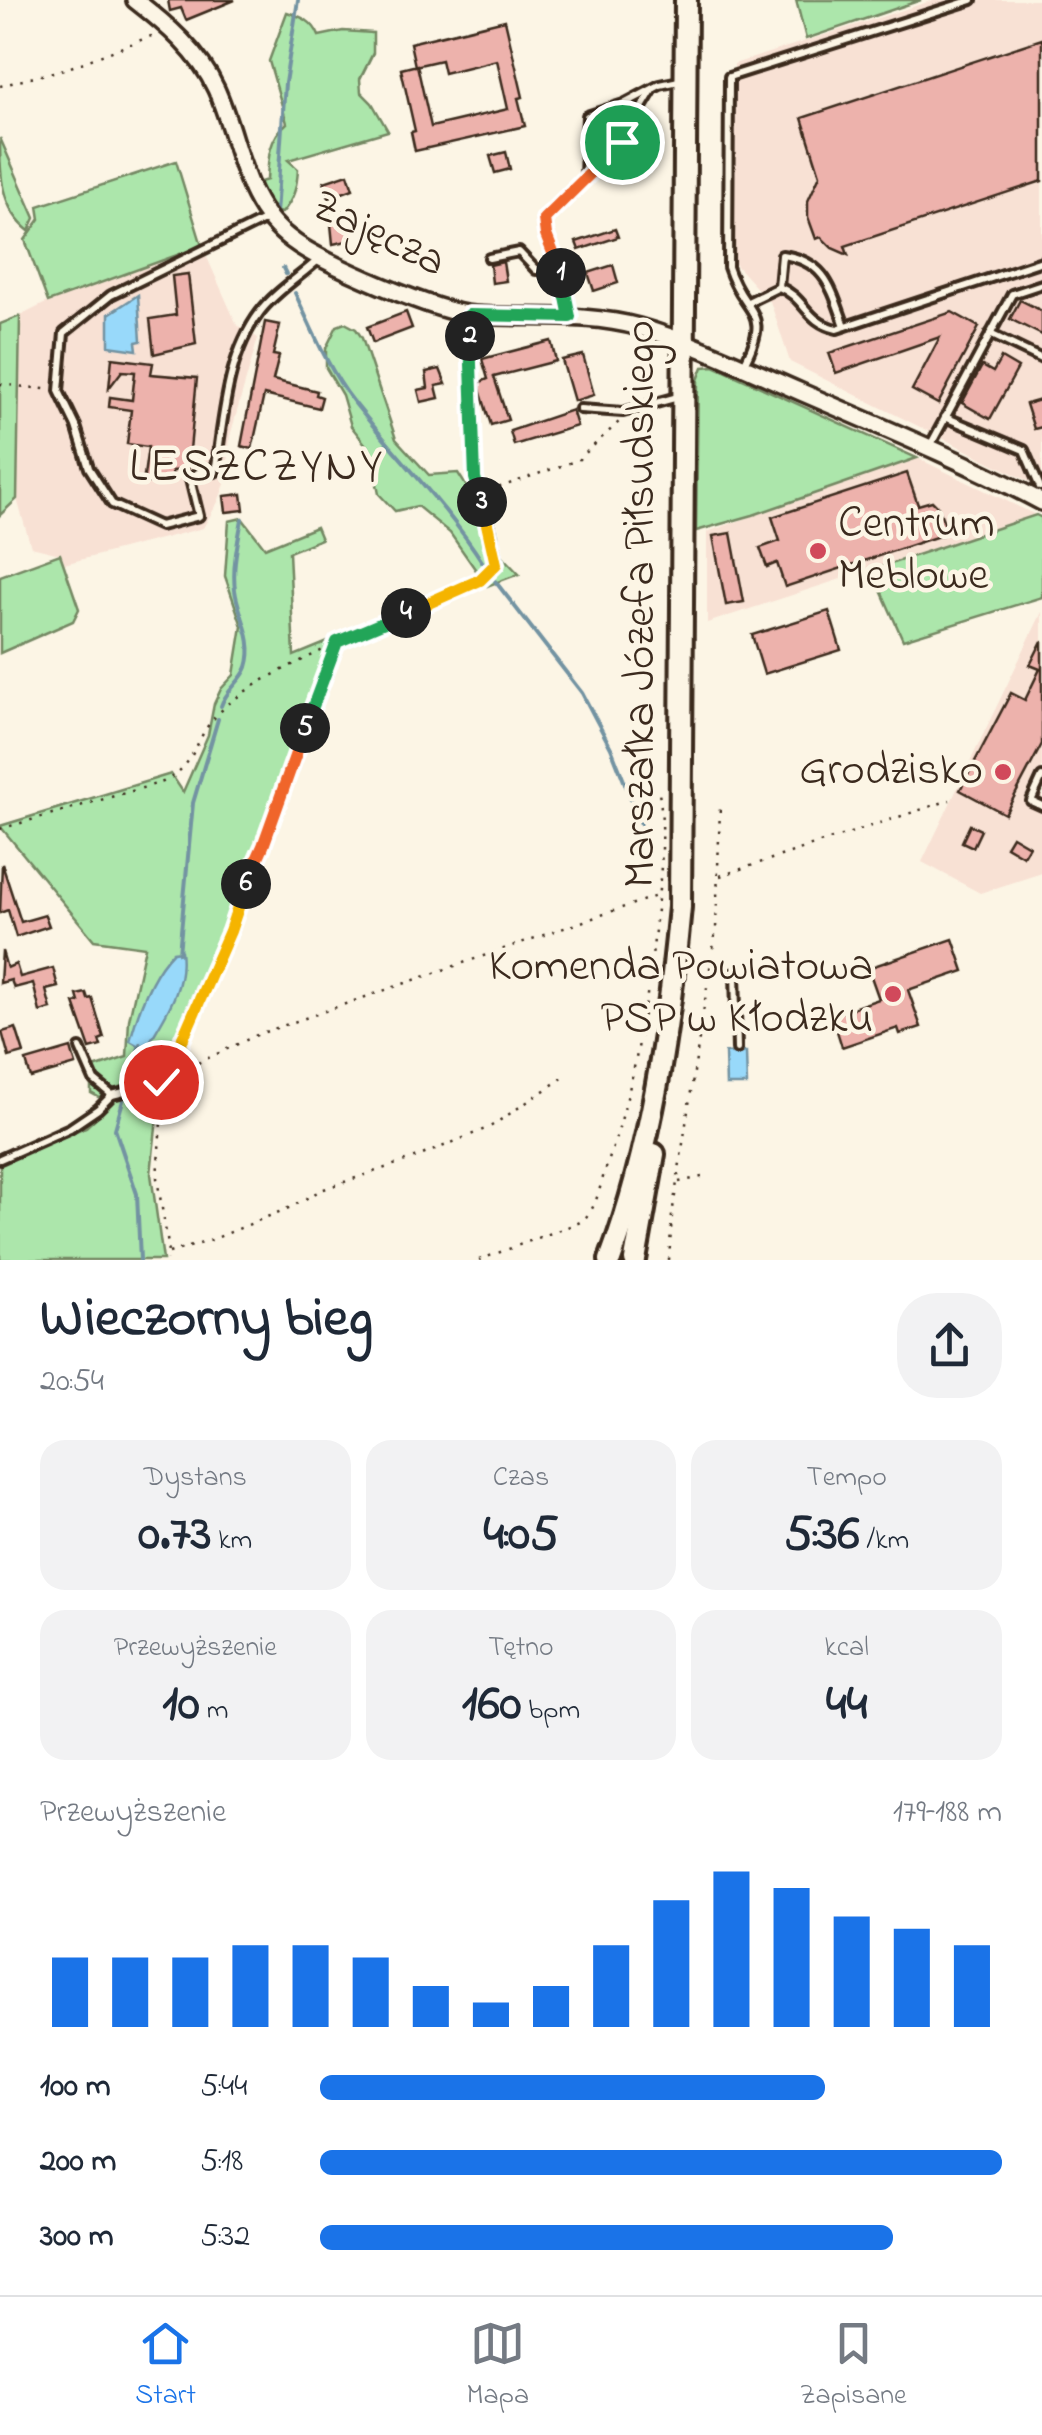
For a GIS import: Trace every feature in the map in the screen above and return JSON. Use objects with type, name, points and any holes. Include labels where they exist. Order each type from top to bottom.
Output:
[{"type":"highway","name":"Marszałka Józefa Piłsudskiego","points":[[610,1260],[644,1144],[671,1003],[683,850],[686,0]]},
{"type":"highway","points":[[636,1260],[670,1062],[674,1024],[671,1003]]},
{"type":"street","name":"Zajęcza","points":[[136,0],[192,53],[216,88],[256,201],[266,218],[293,242],[320,258],[469,315],[612,320],[684,343],[1040,493]]},
{"type":"lane","points":[[743,367],[759,332],[756,314],[734,286],[728,267],[729,77],[972,0]]},
{"type":"lane","points":[[586,179],[586,116],[624,104],[652,89],[686,80]]},
{"type":"lane","points":[[570,317],[544,219],[622,142],[652,89]]},
{"type":"lane","points":[[266,218],[112,295],[64,333],[59,391],[76,426],[89,468],[112,504],[160,526],[199,516],[190,479],[199,472],[215,472],[234,364],[250,328],[262,309],[320,258]]},
{"type":"lane","points":[[490,258],[519,252],[536,270],[560,270]]},
{"type":"lane","points":[[778,287],[782,256],[799,258],[815,266],[827,280],[844,326]]},
{"type":"lane","points":[[748,302],[778,287],[792,293],[820,325],[837,329],[1042,261]]},
{"type":"lane","points":[[929,447],[1012,294],[1042,284]]},
{"type":"lane","points":[[0,1159],[70,1128],[112,1094],[170,1077],[195,1006],[263,846],[337,642],[480,580],[496,564],[475,478],[469,315]]},
{"type":"lane","points":[[990,334],[1042,359]]},
{"type":"lane","points":[[580,409],[632,409],[684,396]]},
{"type":"lane","points":[[945,416],[1024,450],[1040,493]]},
{"type":"lane","points":[[1042,776],[1031,801],[1042,806]]},
{"type":"lane","points":[[735,972],[737,1049]]},
{"type":"lane","points":[[80,1048],[94,1080],[112,1094]]},
{"type":"path","points":[[0,86],[68,68],[169,28]]},
{"type":"path","points":[[0,384],[59,391]]},
{"type":"path","points":[[480,494],[578,460],[632,409]]},
{"type":"path","points":[[0,830],[172,778],[182,772],[214,718],[251,689],[337,642]]},
{"type":"path","points":[[480,1260],[578,1223],[590,1214],[612,1153],[640,1042],[652,968],[663,823],[658,788]]},
{"type":"path","points":[[720,876],[950,800]]},
{"type":"path","points":[[669,1260],[716,929],[720,808]]},
{"type":"path","points":[[167,1260],[158,1178],[163,1088],[170,1077],[259,1034],[659,895]]},
{"type":"path","points":[[168,1253],[208,1241],[321,1190],[490,1127],[567,1076]]},
{"type":"path","points":[[678,1182],[706,1176]]},
{"type":"shaded area","points":[[934,0],[1042,0],[1042,488],[790,362],[771,304],[735,264],[734,64]]},
{"type":"shaded area","points":[[202,246],[237,325],[258,338],[230,436],[227,479],[218,502],[203,528],[64,564],[60,554],[31,547],[17,499],[20,316],[48,302]]},
{"type":"shaded area","name":"Centrum Meblowe","points":[[917,458],[1036,515],[707,623],[707,532]]},
{"type":"shaded area","points":[[1042,612],[1042,873],[980,893],[922,862]]},
{"type":"green space","points":[[796,0],[921,0],[806,39]]},
{"type":"green space","points":[[287,12],[306,20],[319,36],[343,31],[373,33],[373,53],[360,79],[361,92],[388,131],[288,160],[298,169],[298,175],[292,198],[282,213],[272,211],[257,183],[267,180],[273,142],[287,123],[269,61]]},
{"type":"green space","points":[[0,138],[35,218],[29,231],[7,201]]},
{"type":"green space","points":[[176,161],[202,246],[48,302],[25,240],[40,219],[38,206]]},
{"type":"green space","points":[[20,316],[17,499],[0,515],[0,324]]},
{"type":"green space","points":[[345,323],[362,338],[396,439],[429,475],[458,473],[470,492],[484,497],[498,535],[497,551],[519,574],[487,586],[450,533],[417,506],[395,511],[379,494],[370,450],[351,426],[342,395],[326,368],[326,348],[337,326]]},
{"type":"green space","points":[[714,366],[917,458],[696,531],[698,380],[703,367]]},
{"type":"green space","points":[[1036,515],[1042,518],[1042,597],[903,640],[872,570]]},
{"type":"green space","points":[[242,518],[265,548],[316,527],[321,539],[289,552],[294,656],[328,642],[331,650],[234,905],[177,1039],[186,1045],[168,1061],[163,1076],[145,1083],[146,1090],[160,1090],[151,1174],[163,1260],[0,1260],[0,1161],[86,1127],[111,1104],[91,1093],[91,1069],[127,1057],[129,1020],[145,947],[94,940],[0,826],[171,774],[183,792],[208,735],[214,704],[234,675],[242,626],[225,576],[229,521]]},
{"type":"green space","points":[[60,554],[79,609],[73,621],[0,653],[0,576]]},
{"type":"water","points":[[138,295],[141,341],[136,342],[137,350],[109,346],[109,314]]},
{"type":"water","points":[[181,951],[180,977],[173,1001],[148,1045],[139,1046],[130,1041],[146,994],[165,961],[173,952]]},
{"type":"water","points":[[746,1052],[747,1085],[726,1085],[725,1053]]},
{"type":"building","points":[[168,0],[235,0],[186,20],[181,8],[170,11]]},
{"type":"building","points":[[505,20],[523,97],[518,98],[525,126],[415,151],[411,132],[415,131],[401,69],[415,66],[410,43]],"holes":[[[441,60],[444,73],[497,60],[508,109],[431,127],[417,66]]]},
{"type":"building","points":[[1042,39],[1042,181],[845,246],[848,255],[832,248],[821,237],[816,239],[808,217],[808,201],[820,175],[802,118]]},
{"type":"building","points":[[613,117],[617,130],[602,134],[599,121]]},
{"type":"building","points":[[506,152],[510,169],[495,173],[490,156]]},
{"type":"building","points":[[348,174],[353,189],[329,198],[324,182]]},
{"type":"building","points":[[353,210],[355,221],[349,222],[352,240],[333,244],[330,214]]},
{"type":"building","points":[[615,229],[618,237],[579,250],[576,242]]},
{"type":"building","points":[[503,262],[506,281],[492,283],[490,265]]},
{"type":"building","points":[[613,265],[618,283],[594,291],[588,273]]},
{"type":"building","points":[[188,274],[196,344],[154,354],[150,319],[176,315],[172,276]]},
{"type":"building","points":[[1020,300],[1042,311],[1042,335],[1010,319]]},
{"type":"building","points":[[406,312],[412,328],[373,343],[367,327]]},
{"type":"building","points":[[952,312],[979,327],[938,404],[912,390],[940,337],[836,373],[829,353]]},
{"type":"building","points":[[265,322],[280,325],[273,355],[279,356],[273,380],[317,391],[316,395],[322,397],[319,408],[264,395],[252,449],[241,446]]},
{"type":"building","points":[[551,341],[556,361],[494,377],[508,420],[491,425],[478,383],[488,379],[482,359]]},
{"type":"building","points":[[583,355],[594,395],[574,401],[562,360]]},
{"type":"building","points":[[112,358],[153,363],[151,374],[197,378],[188,470],[172,471],[173,481],[143,483],[148,447],[127,444],[131,410],[109,407],[110,397],[132,400],[135,372],[122,371],[109,388]]},
{"type":"building","points":[[1001,358],[1018,368],[990,419],[962,403],[982,366],[993,372]]},
{"type":"building","points":[[440,369],[446,384],[436,386],[439,398],[421,402],[418,390],[428,388],[426,372]]},
{"type":"building","points":[[1040,400],[1042,427],[1034,429],[1026,404]]},
{"type":"building","points":[[572,410],[577,426],[514,445],[510,431]]},
{"type":"building","points":[[907,473],[918,505],[932,501],[938,507],[945,525],[942,535],[785,587],[777,563],[767,567],[760,548],[780,541],[772,517]]},
{"type":"building","points":[[242,494],[244,510],[226,512],[224,496]]},
{"type":"building","points":[[731,533],[744,602],[726,605],[713,536]]},
{"type":"building","points":[[829,611],[841,650],[764,674],[752,635]]},
{"type":"building","points":[[1042,641],[1042,744],[1005,814],[960,790],[1011,693],[1025,700],[1040,669],[1030,665]]},
{"type":"building","points":[[970,825],[981,830],[973,847],[962,842]]},
{"type":"building","points":[[1012,836],[1029,846],[1023,856],[1006,846]]},
{"type":"building","points":[[2,864],[21,922],[45,915],[49,926],[16,937],[8,910],[0,913]]},
{"type":"building","name":"Komenda Powiatowa PSP w Kłodzku","points":[[953,939],[964,971],[908,990],[921,1027],[900,1034],[898,1028],[842,1047],[832,1015],[879,999],[868,968]]},
{"type":"building","points":[[2,951],[7,968],[16,964],[20,977],[53,968],[58,987],[46,990],[51,1009],[40,1012],[33,983],[14,988],[11,980],[0,983]]},
{"type":"building","points":[[86,993],[88,999],[92,998],[104,1038],[99,1040],[101,1046],[90,1049],[74,1003],[79,1002],[77,995]]},
{"type":"building","points":[[16,1028],[24,1053],[9,1057],[2,1032]]},
{"type":"building","points":[[71,1048],[76,1065],[31,1078],[26,1061]]},
{"type":"waterway","points":[[276,214],[285,83],[298,0]]},
{"type":"waterway","points":[[283,268],[286,274]]},
{"type":"waterway","points":[[295,293],[344,389],[483,563]]},
{"type":"waterway","points":[[221,706],[245,672],[249,657],[234,581],[242,519]]},
{"type":"waterway","points":[[495,581],[582,693],[611,748],[647,839]]},
{"type":"waterway","points":[[179,953],[193,803],[218,719]]},
{"type":"waterway","points":[[127,1087],[140,1044]]},
{"type":"waterway","points":[[124,1097],[115,1129],[137,1194],[140,1260]]},
{"type":"place","name":"Centrum Meblowe","points":[[818,551]]},
{"type":"place","name":"Grodzisko","points":[[1003,772]]},
{"type":"place","name":"Komenda Powiatowa PSP w Kłodzku","points":[[893,994]]},
{"type":"district","name":"LESZCZYNY","points":[[257,468]]},
{"type":"route","points":[[161,1082],[170,1077],[195,1006],[238,912],[337,642],[480,580],[496,564],[475,478],[469,315],[570,317],[566,287],[546,235],[544,219],[622,142]]}]
